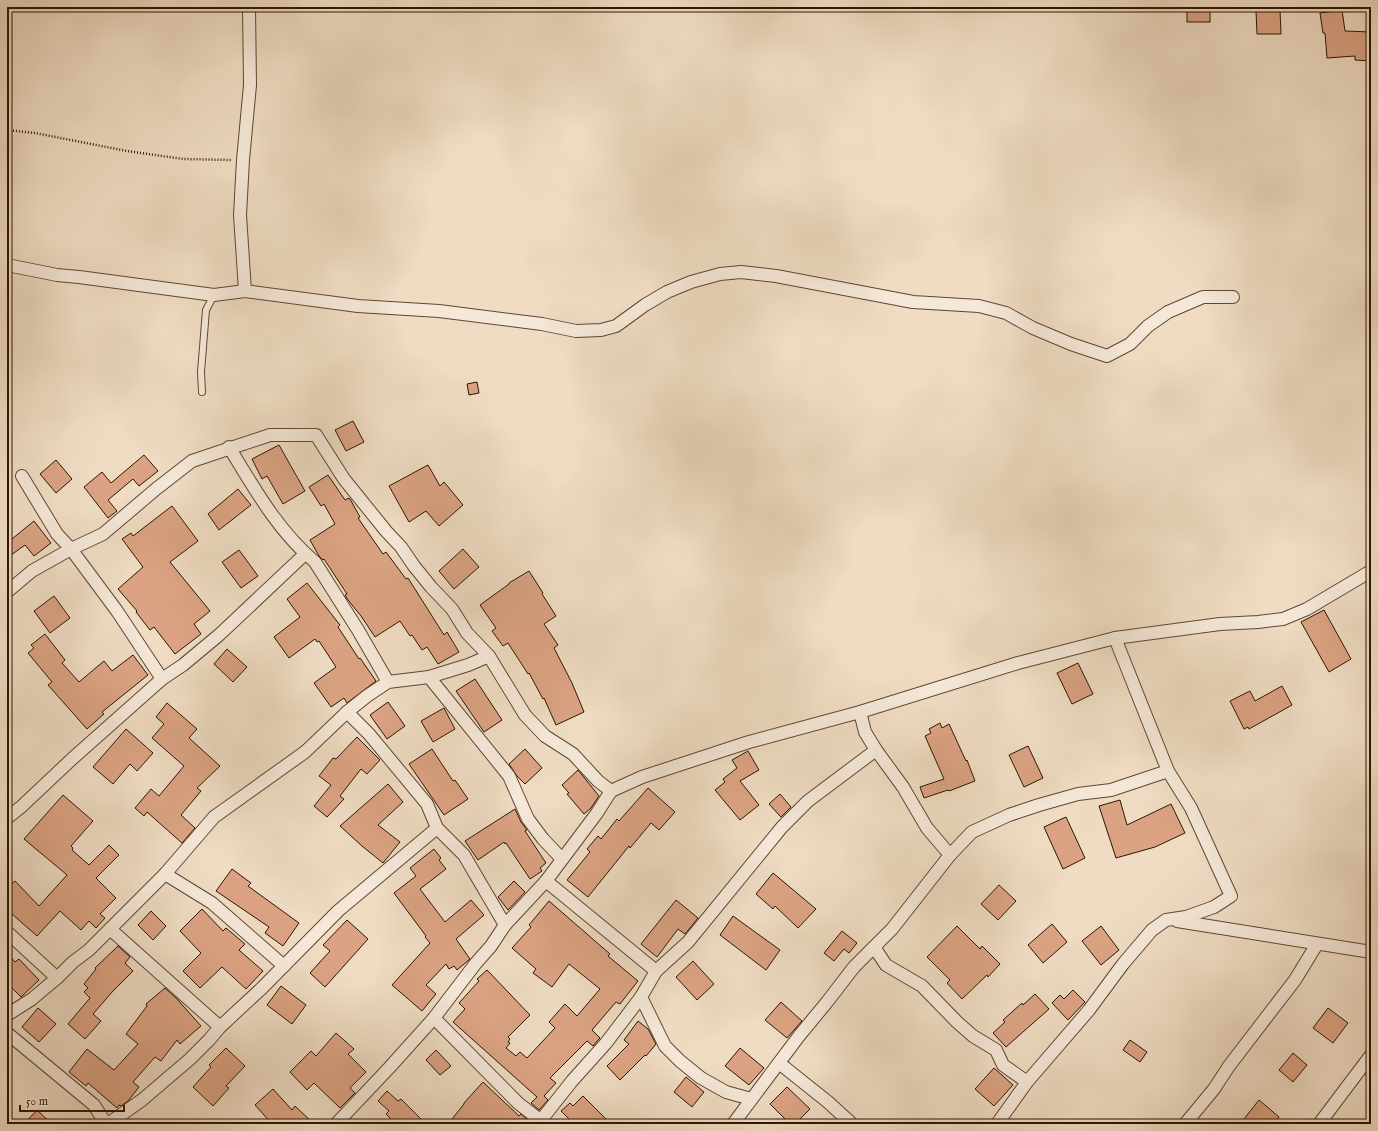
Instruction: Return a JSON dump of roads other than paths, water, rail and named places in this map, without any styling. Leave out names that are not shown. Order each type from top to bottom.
[{"type":"street","points":[[245,291],[240,215],[243,160],[250,85],[249,7]]},
{"type":"street","points":[[7,265],[57,275],[214,295],[245,291],[358,306],[439,311],[542,324],[576,331],[601,330],[616,326],[661,295],[685,285],[720,274],[741,272],[776,276],[913,302],[979,306],[1006,313],[1033,328],[1071,344],[1108,356],[1130,344],[1148,326],[1168,312],[1203,297],[1233,297]]},
{"type":"street","points":[[7,592],[32,571],[71,549],[103,534],[156,488],[192,461],[229,447],[270,435],[316,435],[344,479],[386,531],[402,547],[414,566],[452,609],[468,633],[489,656],[525,715],[545,736],[574,754],[598,781],[612,791]]},
{"type":"street","points":[[229,447],[264,505],[305,554],[315,562],[358,630],[388,682]]},
{"type":"street","points":[[22,476],[57,534],[71,549],[117,610],[162,679]]},
{"type":"street","points":[[7,818],[21,807],[72,758],[162,679],[183,665],[219,635],[305,554]]},
{"type":"street","points":[[336,1124],[434,1018],[476,963],[491,946],[505,925],[546,881],[598,813],[612,791],[642,777],[749,742],[860,712],[1018,663],[1115,638],[1220,624],[1283,619],[1307,609],[1371,571]]},
{"type":"street","points":[[997,1124],[1027,1082],[1089,1010],[1123,964],[1152,930],[1166,920],[1186,917],[1214,908],[1231,896],[1191,808],[1168,771],[1115,638]]},
{"type":"street","points":[[7,1015],[32,999],[57,978],[110,928],[166,874],[214,818],[306,752],[347,712],[388,682],[429,677],[468,665],[489,656]]},
{"type":"street","points":[[429,677],[509,776],[528,818],[543,839],[562,859]]},
{"type":"street","points":[[347,712],[369,734],[427,804],[437,828],[464,855],[505,925]]},
{"type":"street","points":[[860,712],[866,732],[876,750],[903,787],[927,828],[950,855]]},
{"type":"street","points":[[434,1018],[518,1103],[541,1123],[572,1081],[606,1043],[641,997],[656,971],[688,942],[782,827],[808,801],[876,750]]},
{"type":"street","points":[[733,1124],[854,967],[892,929],[950,855],[972,832],[1010,815],[1078,794],[1111,790],[1168,771]]},
{"type":"street","points":[[7,1034],[94,1105],[107,1124],[142,1100],[209,1040],[220,1027],[262,988],[338,911],[437,828]]},
{"type":"street","points":[[166,874],[212,903],[236,926],[284,966]]},
{"type":"street","points":[[546,881],[656,971]]},
{"type":"street","points":[[1166,920],[1371,952]]},
{"type":"street","points":[[110,928],[220,1027]]},
{"type":"street","points":[[7,932],[57,978]]},
{"type":"street","points":[[1185,1124],[1214,1089],[1229,1066],[1295,980],[1317,944]]},
{"type":"street","points":[[874,947],[886,965],[922,986],[957,1022],[973,1036],[996,1050],[1004,1065],[1027,1082]]},
{"type":"street","points":[[641,997],[665,1046],[680,1061],[700,1078],[726,1092],[751,1100]]},
{"type":"street","points":[[1319,1124],[1371,1055]]},
{"type":"street","points":[[779,1063],[828,1102],[852,1124]]},
{"type":"lane","points":[[202,392],[201,372],[206,310],[214,295]]}]
